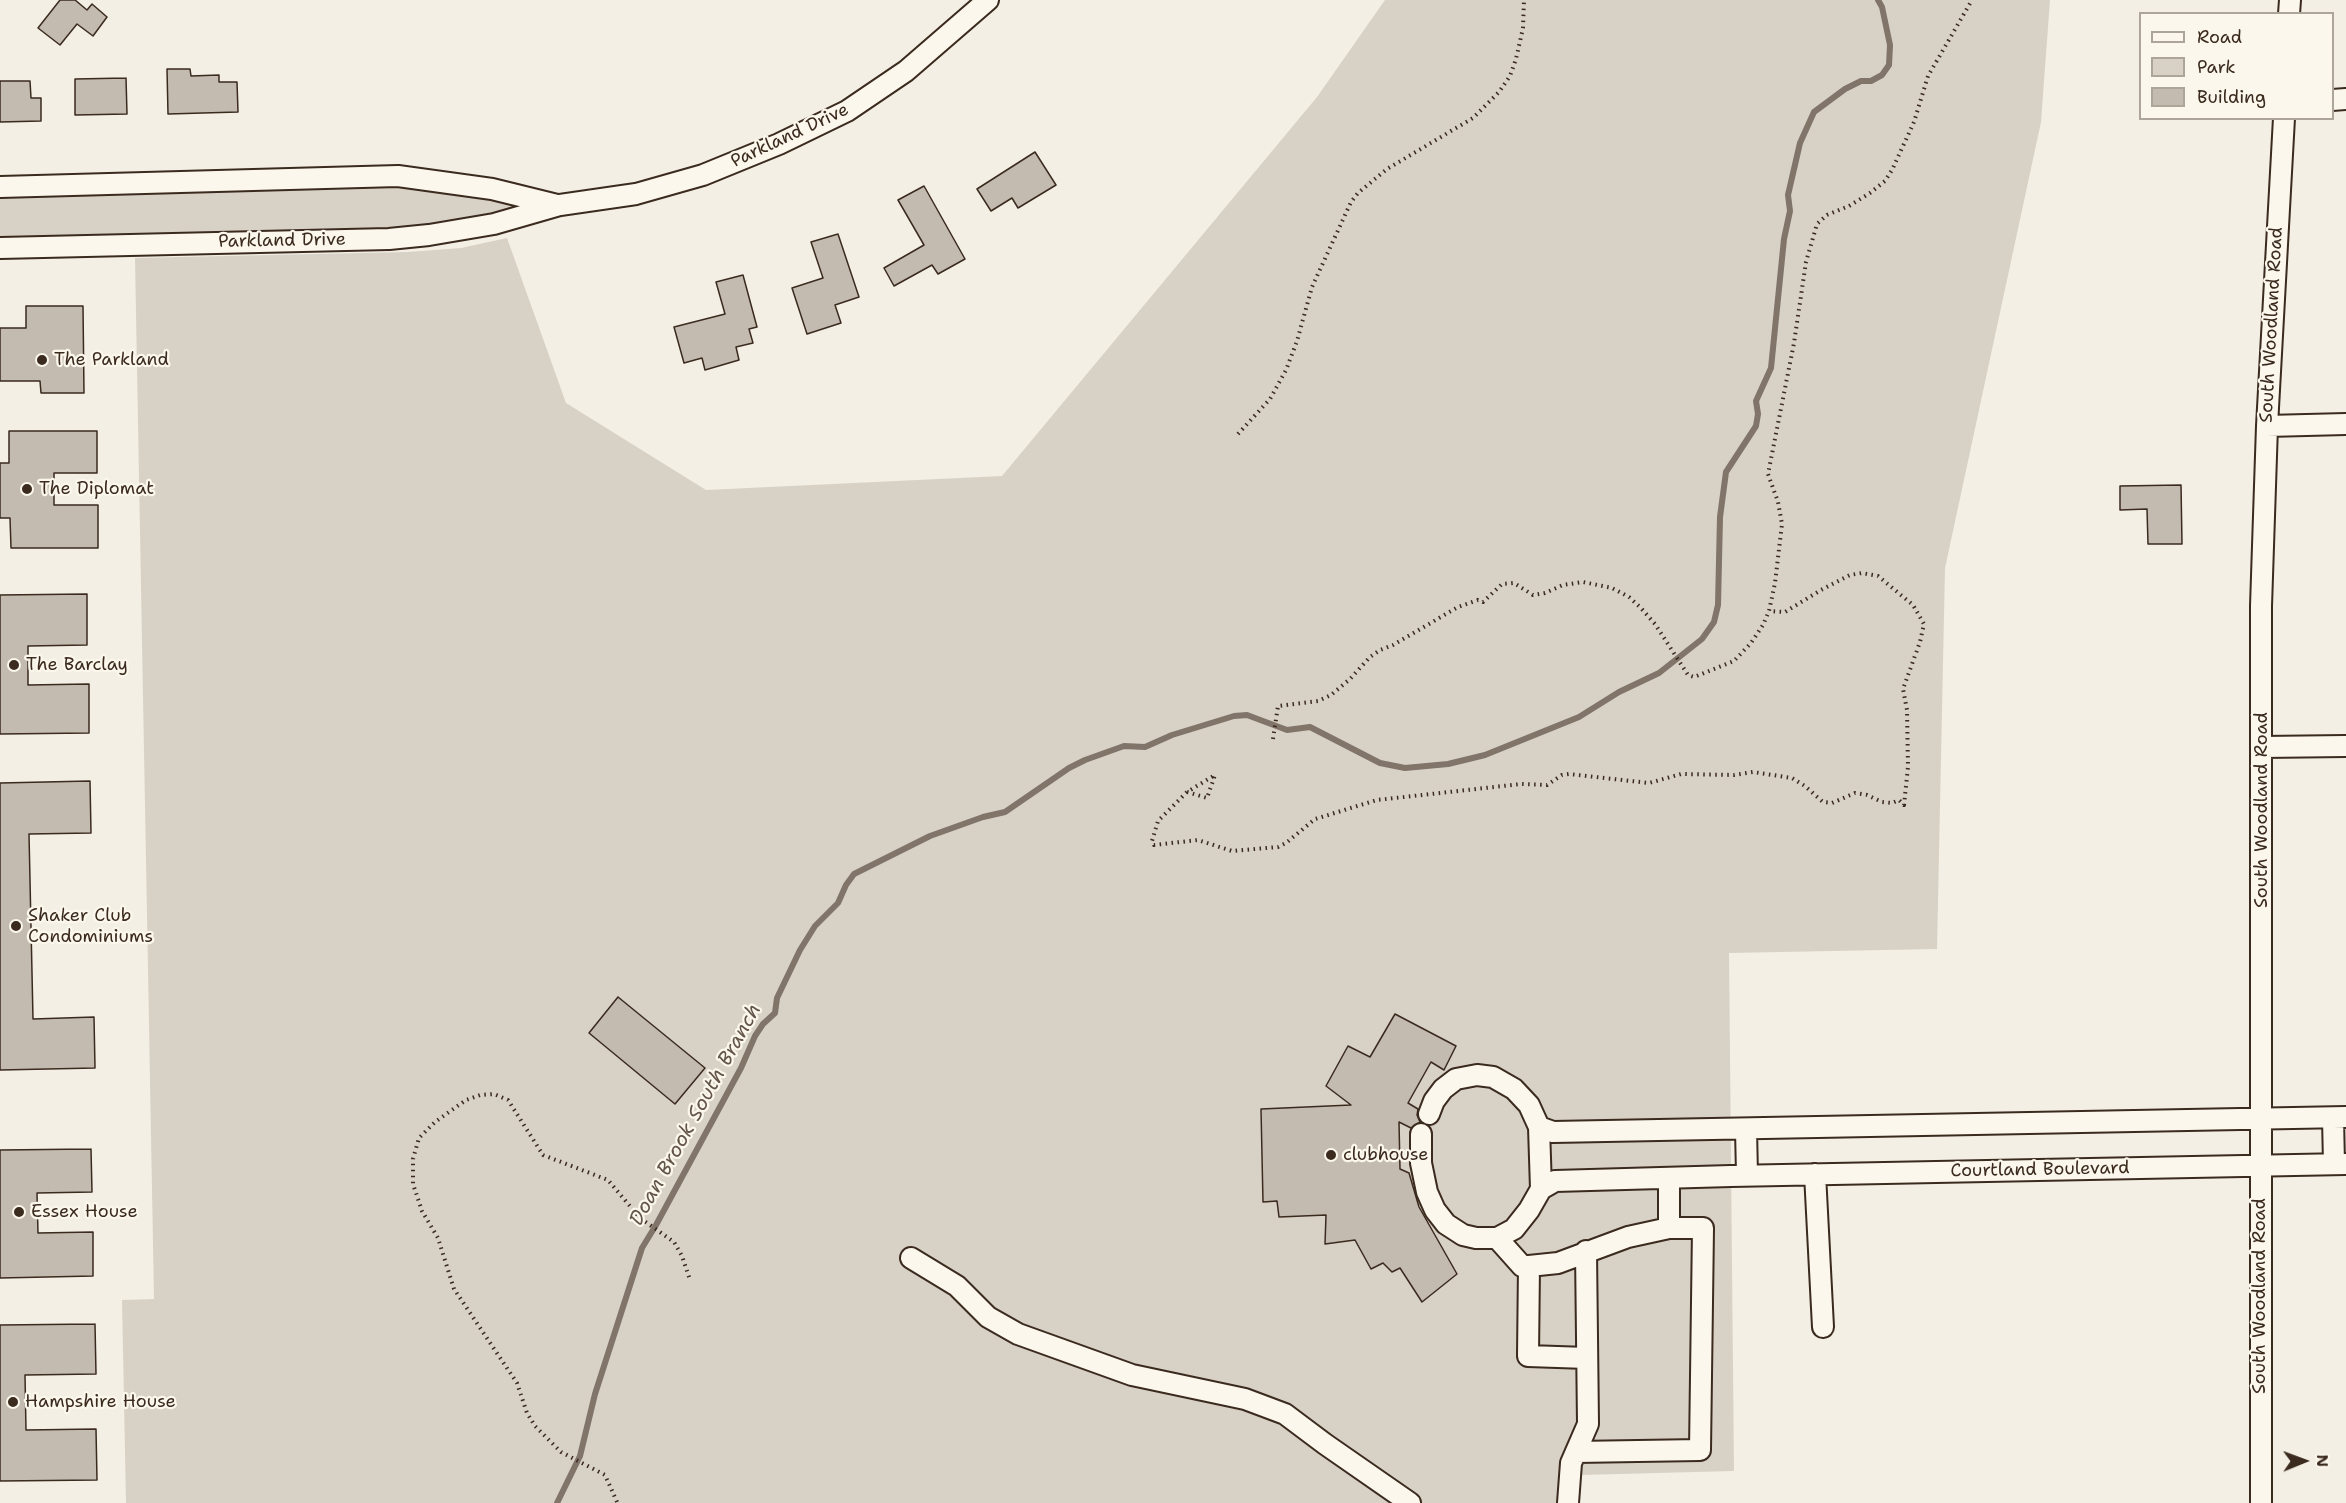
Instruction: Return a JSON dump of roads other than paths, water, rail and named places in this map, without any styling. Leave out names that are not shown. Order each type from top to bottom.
[{"type":"street","name":"Parkland Drive","points":[[0,248],[389,239],[494,224],[560,205],[636,194],[703,175],[779,144],[848,111],[906,71],[988,0]]},
{"type":"street","name":"South Woodland Road","points":[[2261,1503],[2261,606],[2267,426],[2284,120]]},
{"type":"street","name":"Parkland Drive","points":[[0,187],[398,176],[492,189],[560,205]]},
{"type":"street","points":[[2267,426],[2346,424]]},
{"type":"street","points":[[2262,747],[2346,746]]},
{"type":"street","points":[[1421,1134],[1421,1163],[1427,1192],[1435,1210],[1446,1224],[1463,1235],[1497,1238],[1514,1229],[1529,1210],[1541,1189],[1539,1127],[1528,1105],[1514,1089],[1493,1077],[1477,1075],[1456,1079],[1443,1089],[1434,1101],[1429,1114]]},
{"type":"street","name":"Courtland Boulevard","points":[[1539,1127],[1552,1132],[2339,1118],[2340,1164],[1747,1175],[1555,1181],[1541,1189]]},
{"type":"street","points":[[1746,1129],[1747,1175]]},
{"type":"street","points":[[1815,1174],[1823,1327]]},
{"type":"street","points":[[1669,1178],[1669,1228]]},
{"type":"street","points":[[1497,1238],[1522,1266],[1529,1266],[1558,1263],[1628,1237],[1669,1228],[1703,1228],[1700,1450],[1576,1452]]},
{"type":"street","points":[[1568,1503],[1571,1463],[1588,1424],[1586,1251]]},
{"type":"street","points":[[911,1258],[957,1286],[988,1317],[1018,1334],[1132,1375],[1245,1399],[1285,1413],[1410,1503]]},
{"type":"street","points":[[1529,1266],[1528,1356],[1587,1358]]},
{"type":"waterway","name":"Doan Brook South Branch","points":[[557,1503],[580,1456],[595,1394],[642,1248],[741,1068],[755,1036],[763,1024],[775,1013],[777,998],[800,950],[815,926],[838,903],[854,874],[930,836],[983,817],[1005,812],[1069,768],[1085,760],[1124,746],[1145,747],[1172,735],[1234,716],[1247,715],[1287,730],[1310,727],[1380,763],[1405,768],[1448,764],[1485,755],[1579,717],[1619,692],[1659,673],[1702,639],[1714,622],[1718,605],[1720,517],[1726,472],[1756,426],[1758,414],[1756,401],[1771,368],[1784,239],[1790,211],[1788,195],[1800,143],[1814,112],[1845,89],[1861,81],[1871,81],[1882,75],[1889,65],[1890,45],[1882,7],[1878,0]]},
{"type":"place","name":"The Parkland","points":[[42,360]]},
{"type":"place","name":"The Diplomat","points":[[27,489]]},
{"type":"place","name":"The Barclay","points":[[14,665]]},
{"type":"place","name":"Shaker Club Condominiums","points":[[16,926]]},
{"type":"place","name":"clubhouse","points":[[1331,1155]]},
{"type":"place","name":"Essex House","points":[[19,1212]]},
{"type":"place","name":"Hampshire House","points":[[13,1402]]}]
